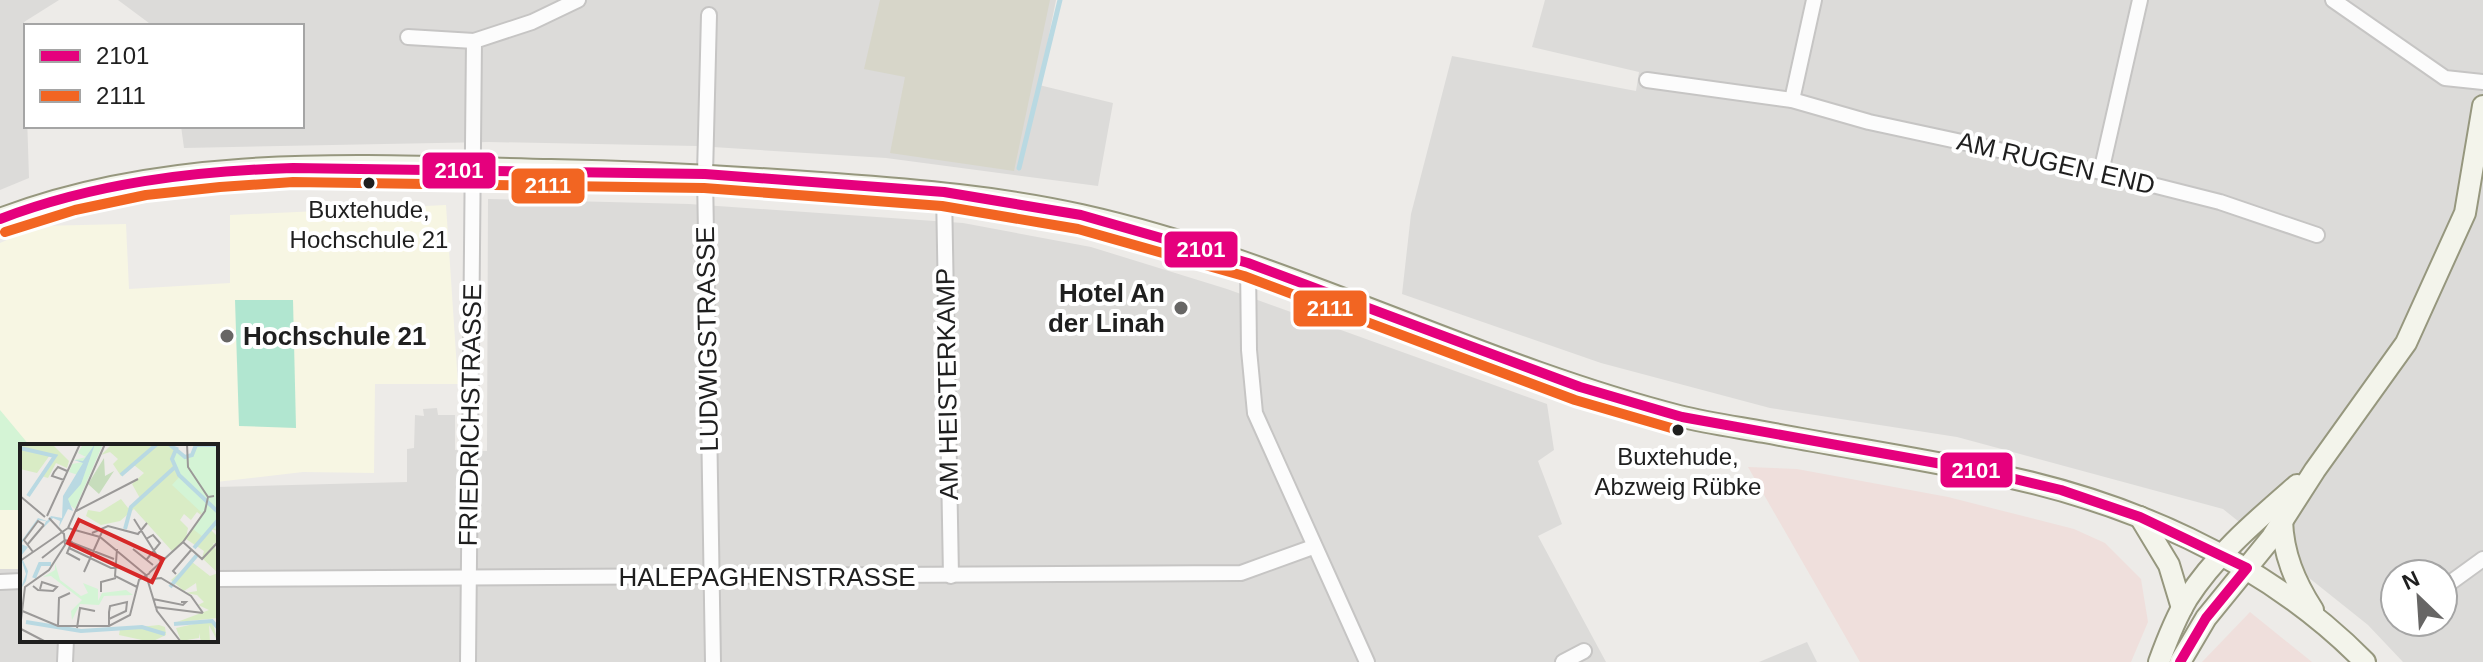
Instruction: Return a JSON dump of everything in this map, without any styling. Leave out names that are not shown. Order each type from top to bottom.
[{"type":"street","points":[[408,37],[474,41],[532,22],[578,0]]},
{"type":"street","points":[[1792,100],[1814,0]]},
{"type":"street","points":[[2101,172],[2140,0]]},
{"type":"street","points":[[2333,0],[2445,78],[2483,82]]},
{"type":"street","name":"LUDWIGSTRASSE","points":[[709,15],[705,174],[713,662]]},
{"type":"street","name":"FRIEDRICHSTRASSE","points":[[468,662],[474,41]]},
{"type":"street","name":"AM RUGEN END","points":[[1647,80],[1792,100],[1869,122],[2101,172],[2220,202],[2317,235]]},
{"type":"street","points":[[2180,662],[2206,618],[2282,520],[2406,343],[2465,213],[2483,106]]},
{"type":"street","points":[[0,219],[50,200],[163,178],[293,168],[705,174],[944,192],[1081,215],[1248,263],[1580,387],[1682,417],[1986,472],[2061,490],[2140,517],[2247,568],[2319,620],[2365,662]]},
{"type":"street","name":"AM HEISTERKAMP","points":[[944,192],[951,576]]},
{"type":"street","points":[[1248,263],[1249,350],[1255,413],[1367,662]]},
{"type":"street","points":[[2159,662],[2182,608],[2202,579],[2251,524],[2315,470]]},
{"type":"street","points":[[2140,517],[2169,565],[2182,608]]},
{"type":"street","points":[[2282,520],[2291,571],[2319,620]]},
{"type":"street","name":"HALEPAGHENSTRASSE","points":[[218,579],[1241,573],[1313,547]]},
{"type":"street","points":[[2459,576],[2483,559]]},
{"type":"street","points":[[0,582],[20,581]]},
{"type":"street","points":[[65,662],[66,642]]},
{"type":"street","points":[[1563,662],[1584,651]]},
{"type":"shaded area","points":[[0,0],[59,0],[24,22],[24,128],[27,128],[29,178],[0,190]]},
{"type":"shaded area","points":[[118,0],[1056,0],[1039,85],[1113,103],[1098,186],[886,158],[697,146],[489,142],[184,148],[181,128],[304,128],[304,24],[150,24]]},
{"type":"shaded area","points":[[880,0],[1050,0],[1014,171],[890,153],[905,77],[864,69]]},
{"type":"shaded area","points":[[1545,0],[2483,0],[2483,662],[2403,662],[2380,638],[2459,638],[2459,558],[2379,558],[2379,637],[2223,509],[1957,437],[1770,408],[1601,363],[1402,294],[1411,214],[1452,56],[1636,91],[1639,72],[1532,47]]},
{"type":"shaded area","points":[[488,199],[689,204],[963,223],[1091,247],[1227,289],[1547,404],[1554,450],[1538,461],[1562,524],[1538,536],[1606,662],[0,662],[0,569],[20,569],[20,642],[218,642],[218,487],[407,482],[407,449],[414,448],[415,415],[424,416],[423,409],[437,408],[438,415],[455,415],[455,450],[487,451]]},
{"type":"shaded area","name":"Hochschule 21","points":[[446,205],[458,384],[375,384],[374,473],[303,472],[218,482],[218,444],[20,444],[20,569],[0,569],[0,243],[38,226],[126,224],[129,289],[230,283],[230,215]]},
{"type":"shaded area","points":[[1748,467],[1797,469],[1948,497],[2074,529],[2105,543],[2141,579],[2148,622],[2131,662],[1860,662]]},
{"type":"shaded area","points":[[2250,612],[2312,662],[2202,662]]},
{"type":"shaded area","points":[[1807,642],[1817,662],[1759,662]]},
{"type":"green space","points":[[235,300],[293,300],[296,428],[239,426]]},
{"type":"green space","points":[[0,410],[28,444],[20,444],[20,510],[0,510]]},
{"type":"waterway","points":[[1019,168],[1060,0]]},
{"type":"transit line","name":"2101","points":[[0,219],[71,196],[144,181],[218,172],[293,168],[705,174],[944,192],[1081,215],[1248,263],[1580,387],[1682,417],[1986,472],[2061,490],[2140,517],[2247,568],[2206,618],[2180,662]]},
{"type":"transit line","name":"2111","points":[[5,232],[75,210],[146,195],[293,182],[704,188],[942,206],[1078,229],[1244,276],[1575,400],[1678,430]]},
{"type":"place","name":"Buxtehude, Hochschule 21","points":[[369,183]]},
{"type":"place","name":"Hotel An der Linah","points":[[1181,308]]},
{"type":"place","name":"Hochschule 21","points":[[227,336]]},
{"type":"place","name":"Buxtehude, Abzweig Rübke","points":[[1678,430]]}]
